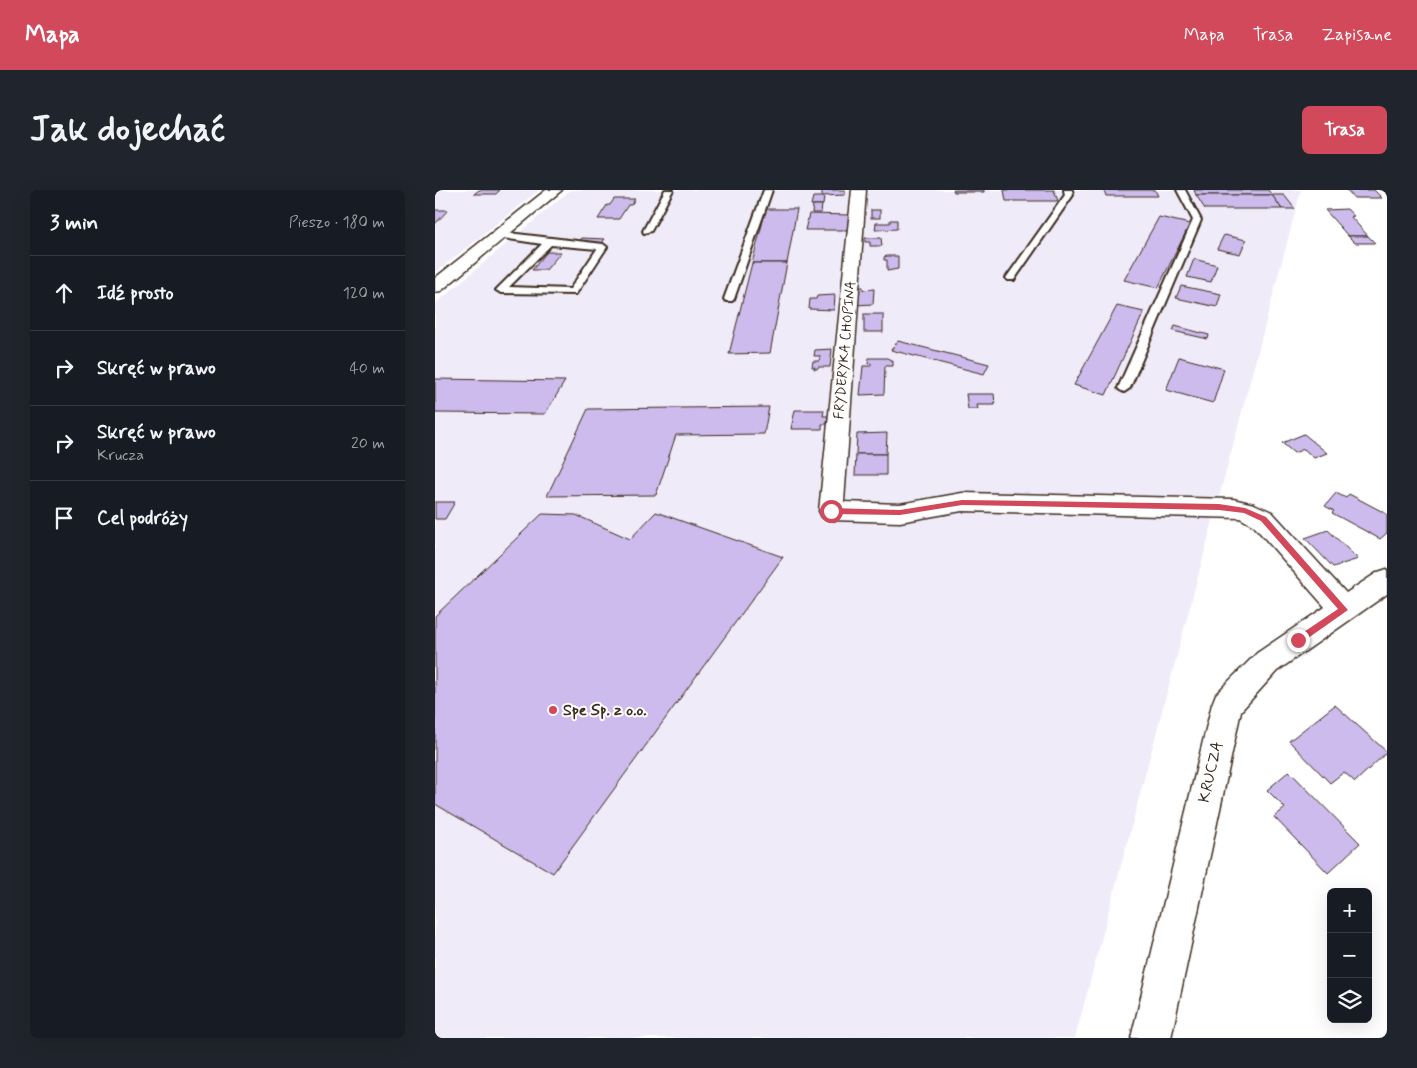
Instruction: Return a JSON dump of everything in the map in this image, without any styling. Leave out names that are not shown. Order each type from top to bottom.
[{"type":"street","points":[[435,287],[555,190]]},
{"type":"street","name":"FRYDERYKA CHOPINA","points":[[859,190],[831,511],[900,512],[962,502],[1233,508],[1245,510],[1263,519],[1344,610]]},
{"type":"street","name":"KRUCZA","points":[[1151,1038],[1227,704],[1267,662],[1387,580]]},
{"type":"lane","points":[[647,231],[669,190]]},
{"type":"lane","points":[[729,299],[768,190]]},
{"type":"lane","points":[[1011,278],[1069,194],[1068,190]]},
{"type":"lane","points":[[1124,388],[1197,220],[1181,190]]},
{"type":"lane","points":[[499,235],[603,248],[573,292],[501,290],[549,242]]},
{"type":"shaded area","points":[[435,190],[539,190],[435,273]]},
{"type":"shaded area","points":[[570,190],[1301,190],[1075,1038],[435,1038],[435,304]]},
{"type":"building","points":[[479,190],[500,190],[496,194],[474,194]]},
{"type":"building","points":[[822,190],[845,190],[845,195],[822,196]]},
{"type":"building","points":[[953,190],[984,190],[984,192],[954,192]]},
{"type":"building","points":[[1004,190],[1054,190],[1058,201],[1006,201]]},
{"type":"building","points":[[1104,190],[1155,190],[1158,196],[1106,196]]},
{"type":"building","points":[[1194,190],[1268,190],[1272,195],[1196,195]]},
{"type":"building","points":[[1347,190],[1374,190],[1382,198],[1354,198]]},
{"type":"building","points":[[1196,195],[1272,195],[1282,209],[1205,209]]},
{"type":"building","points":[[1272,195],[1284,195],[1295,209],[1282,209]]},
{"type":"building","points":[[813,197],[824,197],[823,205],[811,205]]},
{"type":"building","points":[[614,199],[635,199],[631,205],[628,205],[619,219],[598,219],[607,205],[610,205]]},
{"type":"building","points":[[813,205],[822,205],[821,213],[812,213]]},
{"type":"building","points":[[766,209],[797,209],[787,263],[752,263]]},
{"type":"building","points":[[1347,209],[1354,216],[1351,217],[1368,236],[1348,236],[1325,210]]},
{"type":"building","points":[[435,210],[448,210],[435,224]]},
{"type":"building","points":[[871,210],[880,210],[880,218],[871,218]]},
{"type":"building","points":[[809,214],[850,215],[847,230],[805,230]]},
{"type":"building","points":[[1159,217],[1190,224],[1158,288],[1124,280]]},
{"type":"building","points":[[890,220],[897,220],[897,229],[875,230],[876,223],[890,223]]},
{"type":"building","points":[[1224,235],[1246,240],[1240,254],[1217,249]]},
{"type":"building","points":[[1348,236],[1368,236],[1375,243],[1355,243]]},
{"type":"building","points":[[582,238],[605,239],[600,245],[577,243]]},
{"type":"building","points":[[865,238],[881,238],[882,246],[870,246],[870,242],[865,242]]},
{"type":"building","points":[[547,252],[561,252],[546,270],[532,270]]},
{"type":"building","points":[[898,256],[898,269],[887,271],[887,260],[884,260],[884,257]]},
{"type":"building","points":[[1194,259],[1217,265],[1211,282],[1187,277]]},
{"type":"building","points":[[752,263],[787,263],[770,353],[729,354]]},
{"type":"building","points":[[1181,286],[1221,294],[1217,307],[1176,298]]},
{"type":"building","points":[[855,287],[863,287],[863,290],[874,289],[873,304],[855,305]]},
{"type":"building","points":[[835,295],[834,310],[809,309],[810,299],[816,299],[817,296]]},
{"type":"building","points":[[1117,306],[1144,312],[1106,395],[1074,385]]},
{"type":"building","points":[[864,314],[883,314],[883,332],[864,332]]},
{"type":"building","points":[[1175,326],[1209,335],[1208,339],[1173,331]]},
{"type":"building","points":[[898,341],[989,364],[984,374],[891,350]]},
{"type":"building","points":[[832,349],[830,367],[814,369],[815,367],[812,367],[813,361],[819,361],[820,356],[814,356],[815,350]]},
{"type":"building","points":[[1179,357],[1224,369],[1213,403],[1166,390]]},
{"type":"building","points":[[869,358],[887,358],[893,361],[893,366],[885,366],[884,394],[860,395],[863,366],[871,366],[871,363],[868,364]]},
{"type":"building","points":[[435,379],[565,381],[545,414],[435,413]]},
{"type":"building","points":[[966,394],[994,394],[995,405],[977,405],[978,409],[968,409]]},
{"type":"building","points":[[769,407],[764,434],[676,435],[656,495],[547,496],[588,409]]},
{"type":"building","points":[[795,410],[824,410],[823,416],[828,416],[827,424],[822,424],[822,429],[791,429]]},
{"type":"building","points":[[887,433],[886,454],[856,454],[857,434]]},
{"type":"building","points":[[1304,434],[1327,453],[1314,458],[1304,449],[1294,453],[1282,443]]},
{"type":"building","points":[[856,454],[886,454],[886,475],[855,475]]},
{"type":"building","points":[[1336,493],[1346,498],[1349,494],[1387,514],[1387,533],[1380,539],[1332,513],[1334,511],[1325,506]]},
{"type":"building","points":[[435,502],[455,502],[445,519],[435,519]]},
{"type":"building","name":"Spe Sp. z o.o.","points":[[656,512],[783,557],[553,873],[435,804],[435,616],[542,514],[576,515],[630,539]]},
{"type":"building","points":[[1328,530],[1358,559],[1333,567],[1305,538]]},
{"type":"building","points":[[1335,705],[1387,752],[1355,782],[1344,772],[1330,783],[1289,741]]},
{"type":"building","points":[[1289,771],[1360,843],[1328,873],[1274,817],[1285,808],[1267,790]]},
{"type":"place","name":"Spe Sp. z o.o.","points":[[553,710]]},
{"type":"route","points":[[831,511],[900,512],[962,502],[1219,507],[1245,510],[1263,519],[1344,610],[1298,640]]}]
